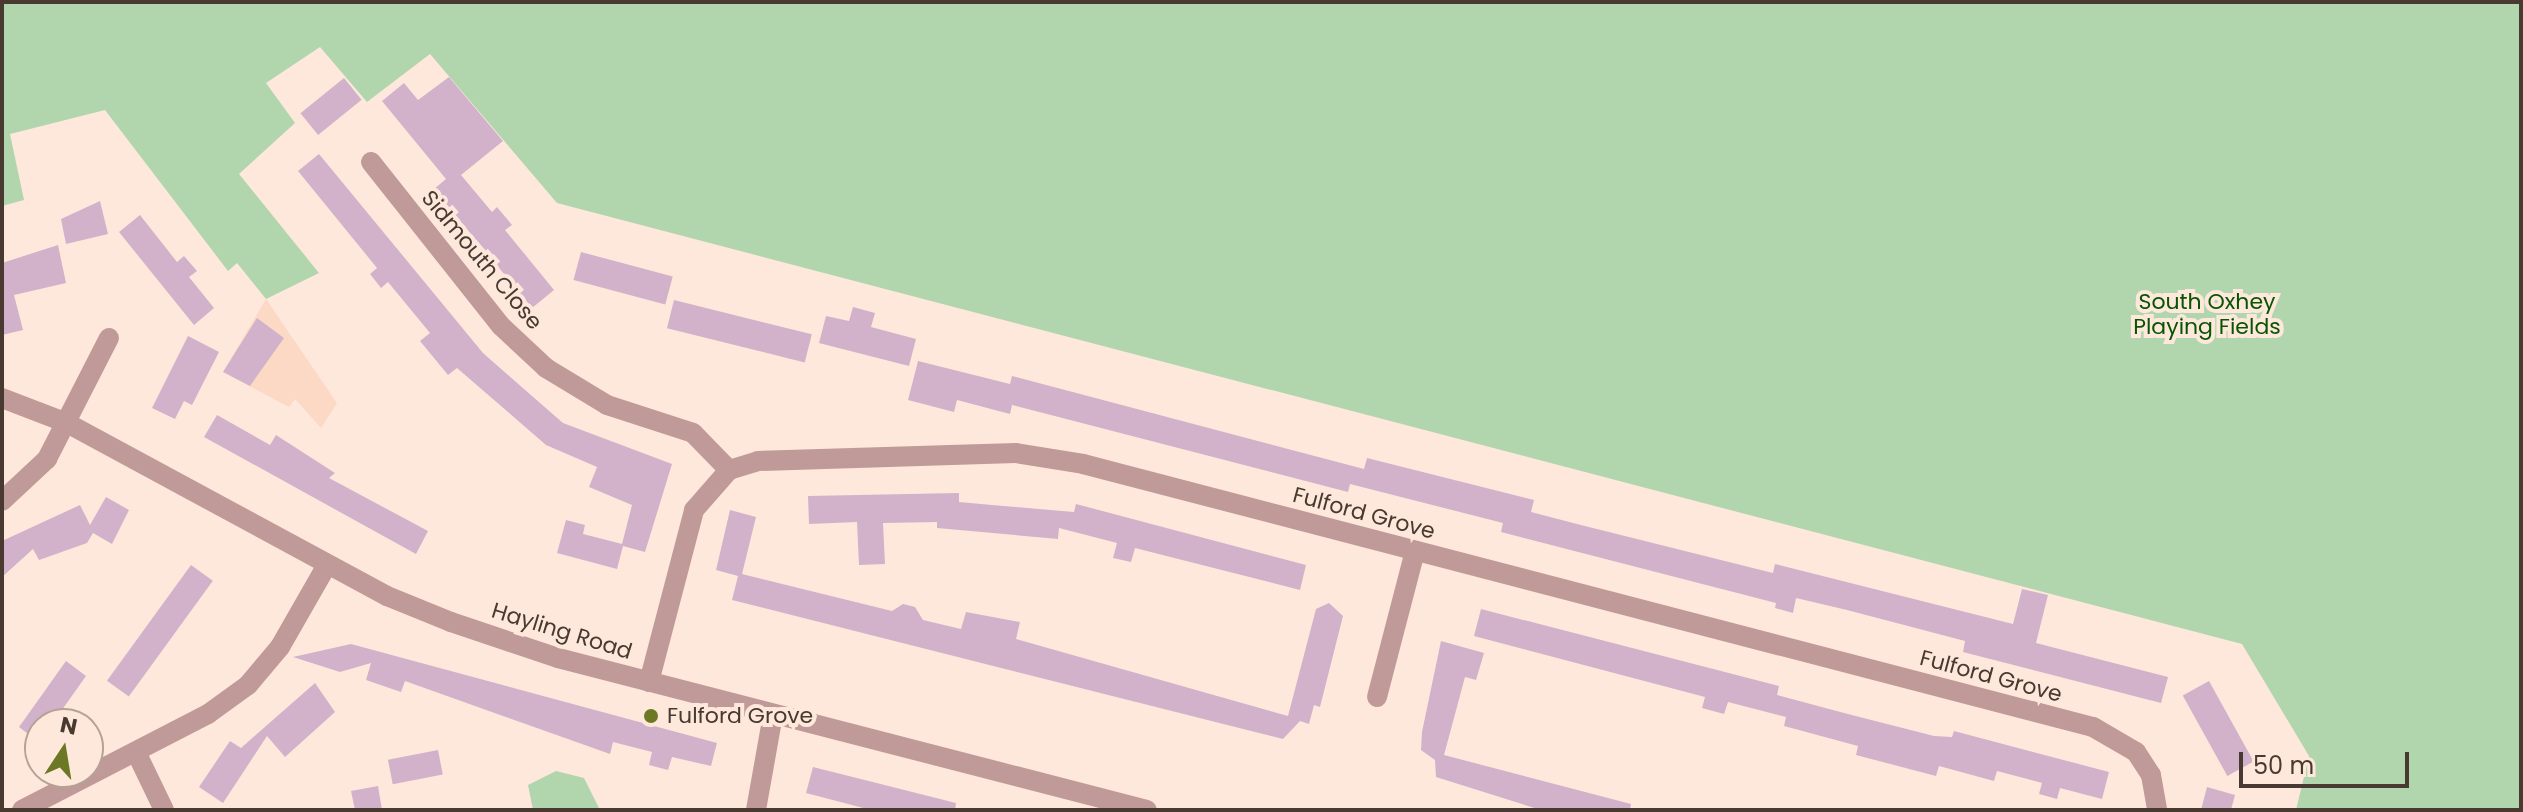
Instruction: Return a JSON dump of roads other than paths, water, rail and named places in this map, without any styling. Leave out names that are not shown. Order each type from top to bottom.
[{"type":"street","name":"Sidmouth Close","points":[[371,162],[501,326],[546,368],[607,405],[693,433],[729,470]]},
{"type":"street","points":[[2,501],[47,459],[109,338]]},
{"type":"street","name":"Hayling Road","points":[[2,398],[67,423],[327,565],[451,622],[649,682],[1102,804],[1147,810]]},
{"type":"street","name":"Fulford Grove","points":[[729,470],[758,461],[1016,453],[1083,464],[2093,727],[2136,752],[2151,775],[2157,810]]},
{"type":"street","points":[[649,682],[694,510],[729,470]]},
{"type":"street","points":[[1377,697],[1415,551]]},
{"type":"street","points":[[22,810],[136,752],[248,685],[280,647],[327,565]]},
{"type":"street","points":[[756,810],[773,715]]},
{"type":"street","points":[[136,752],[164,810]]},
{"type":"place","name":"Fulford Grove","points":[[651,716]]},
{"type":"park label","name":"South Oxhey Playing Fields","points":[[2207,314]]}]
